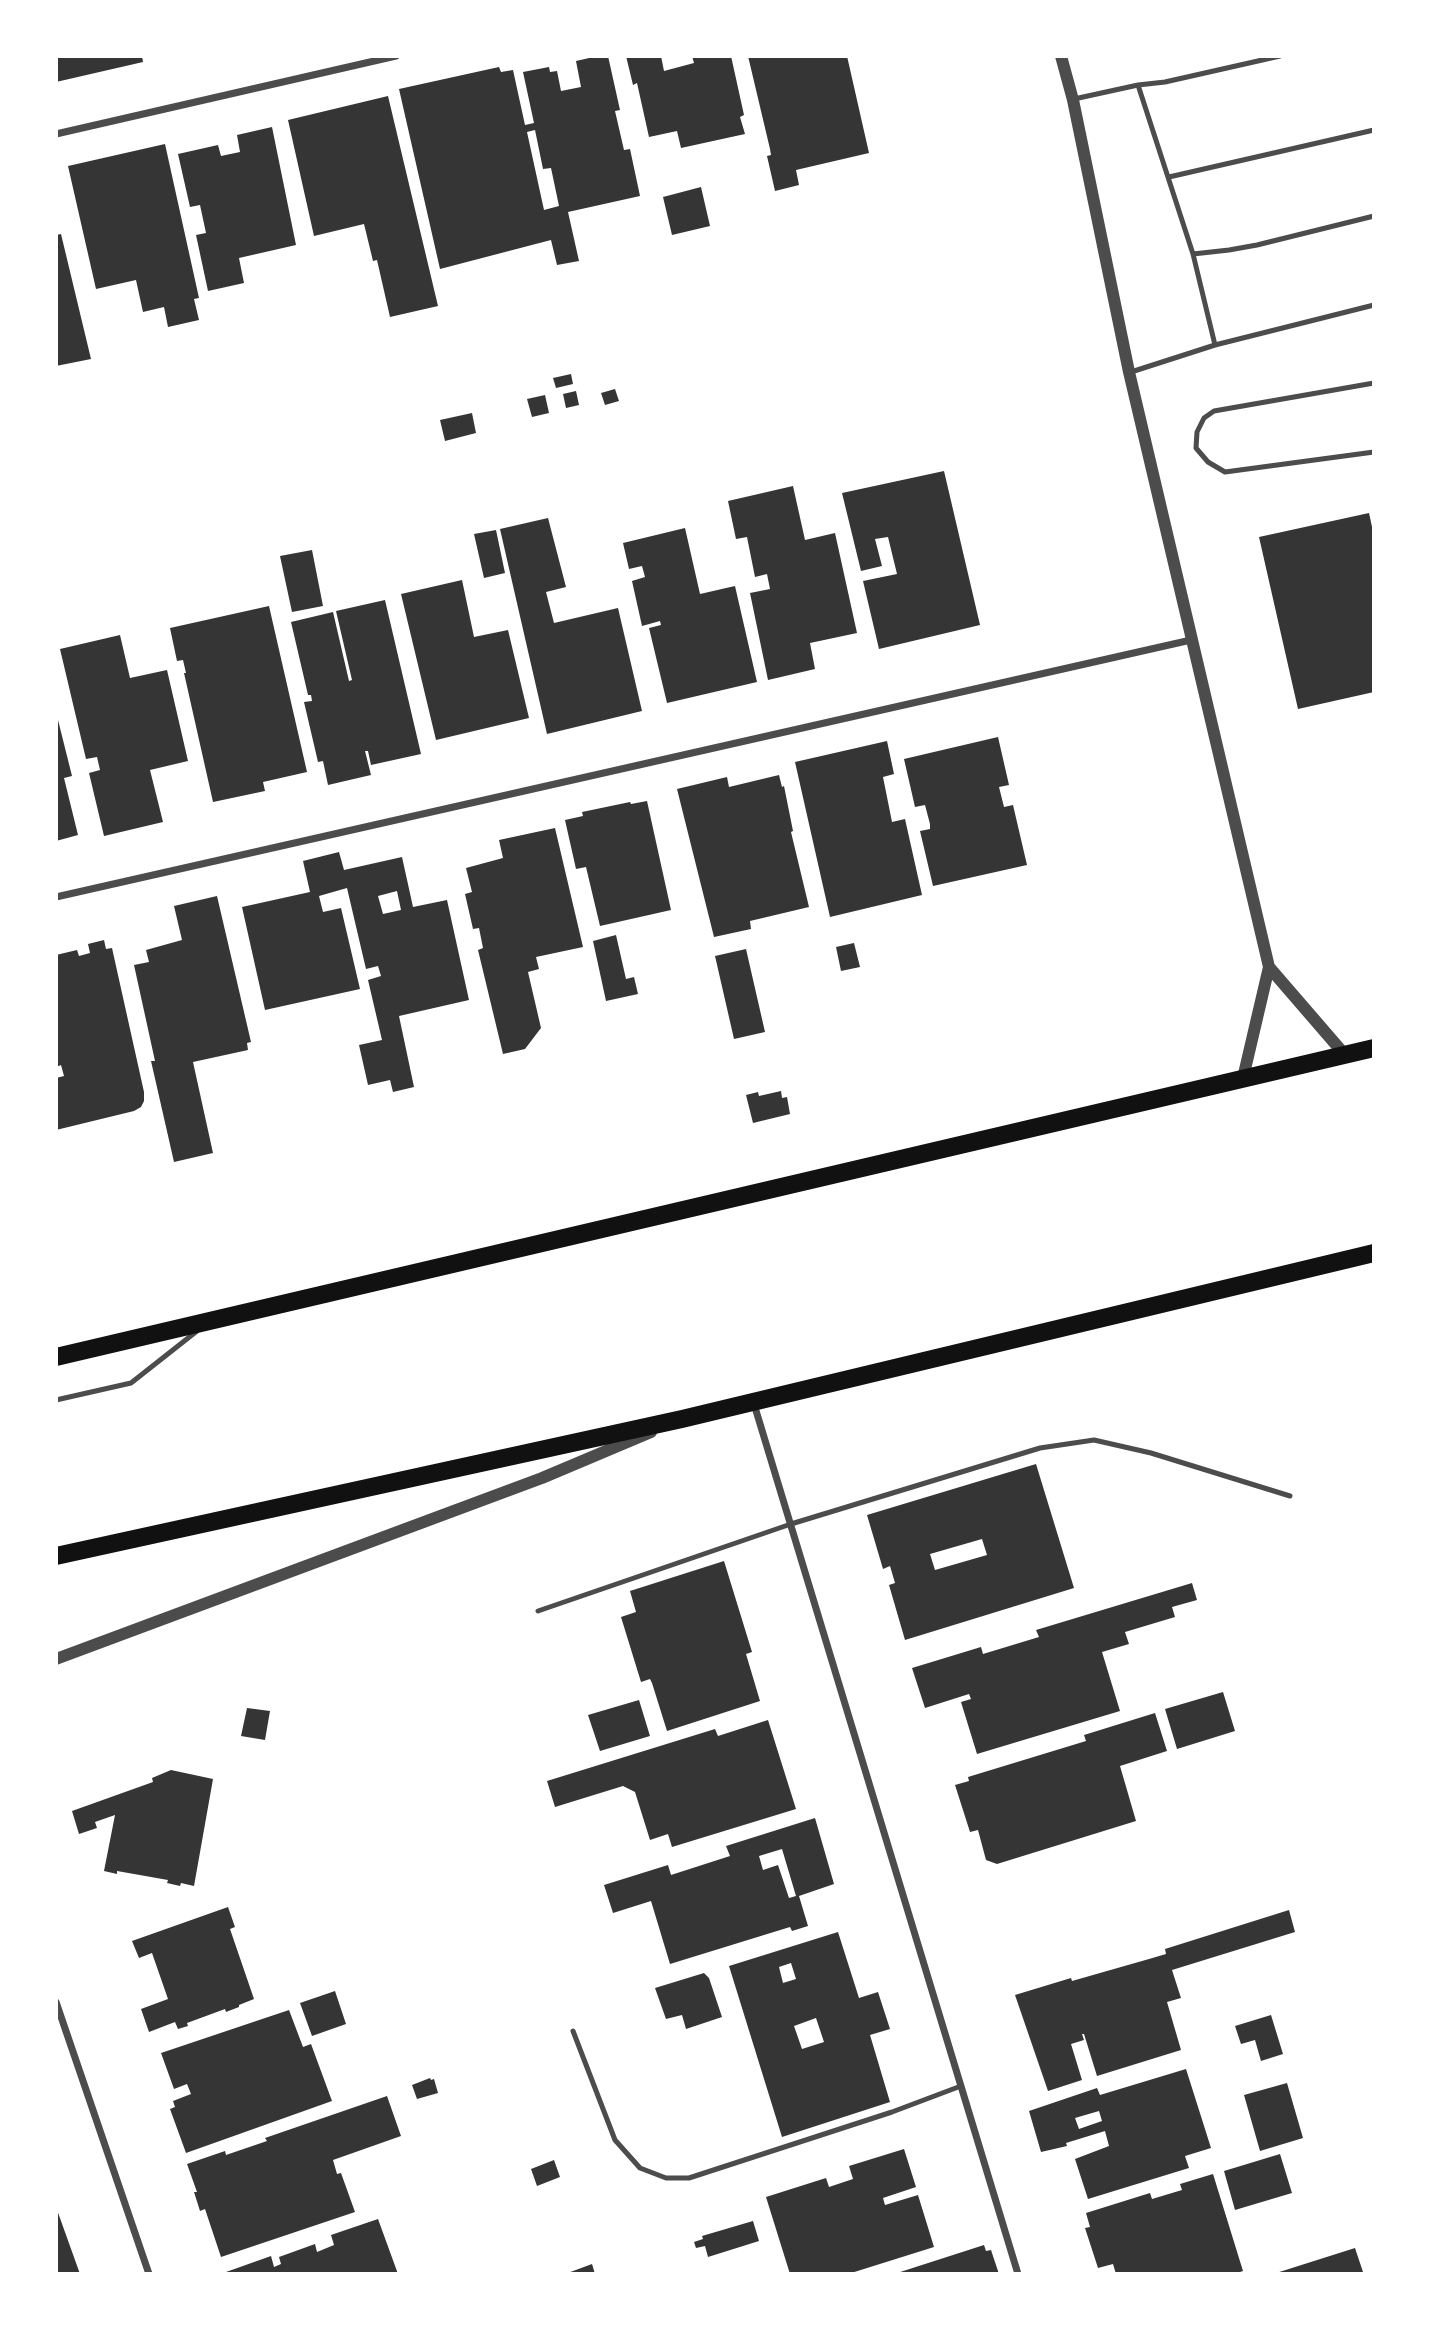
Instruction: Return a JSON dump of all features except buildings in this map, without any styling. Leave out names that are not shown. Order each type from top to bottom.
[{"type":"main road","points":[[56,1357],[1374,1048]]},
{"type":"main road","points":[[56,1556],[682,1419],[1374,1253]]},
{"type":"street","points":[[56,134],[396,56]]},
{"type":"street","points":[[1061,56],[1073,100],[1129,372],[1269,967],[1242,1078]]},
{"type":"street","points":[[56,897],[1191,639]]},
{"type":"street","points":[[1269,967],[1345,1055]]},
{"type":"street","points":[[753,1400],[1018,2274]]},
{"type":"street","points":[[56,1659],[529,1483],[682,1419]]},
{"type":"street","points":[[56,2002],[149,2274]]},
{"type":"lane","points":[[1073,100],[1280,56]]},
{"type":"lane","points":[[1138,85],[1194,254],[1215,345]]},
{"type":"lane","points":[[1169,177],[1374,130]]},
{"type":"lane","points":[[1194,254],[1257,245],[1374,216]]},
{"type":"lane","points":[[1129,372],[1215,345],[1374,305]]},
{"type":"lane","points":[[1374,383],[1214,411],[1204,418],[1197,432],[1196,448],[1208,462],[1225,472],[1374,452]]},
{"type":"lane","points":[[56,1400],[131,1382],[210,1321]]},
{"type":"lane","points":[[538,1611],[791,1524],[1040,1448],[1094,1440],[1151,1453],[1290,1496]]},
{"type":"lane","points":[[573,2031],[614,2140],[640,2168],[666,2178],[690,2178],[892,2112],[961,2086]]}]
